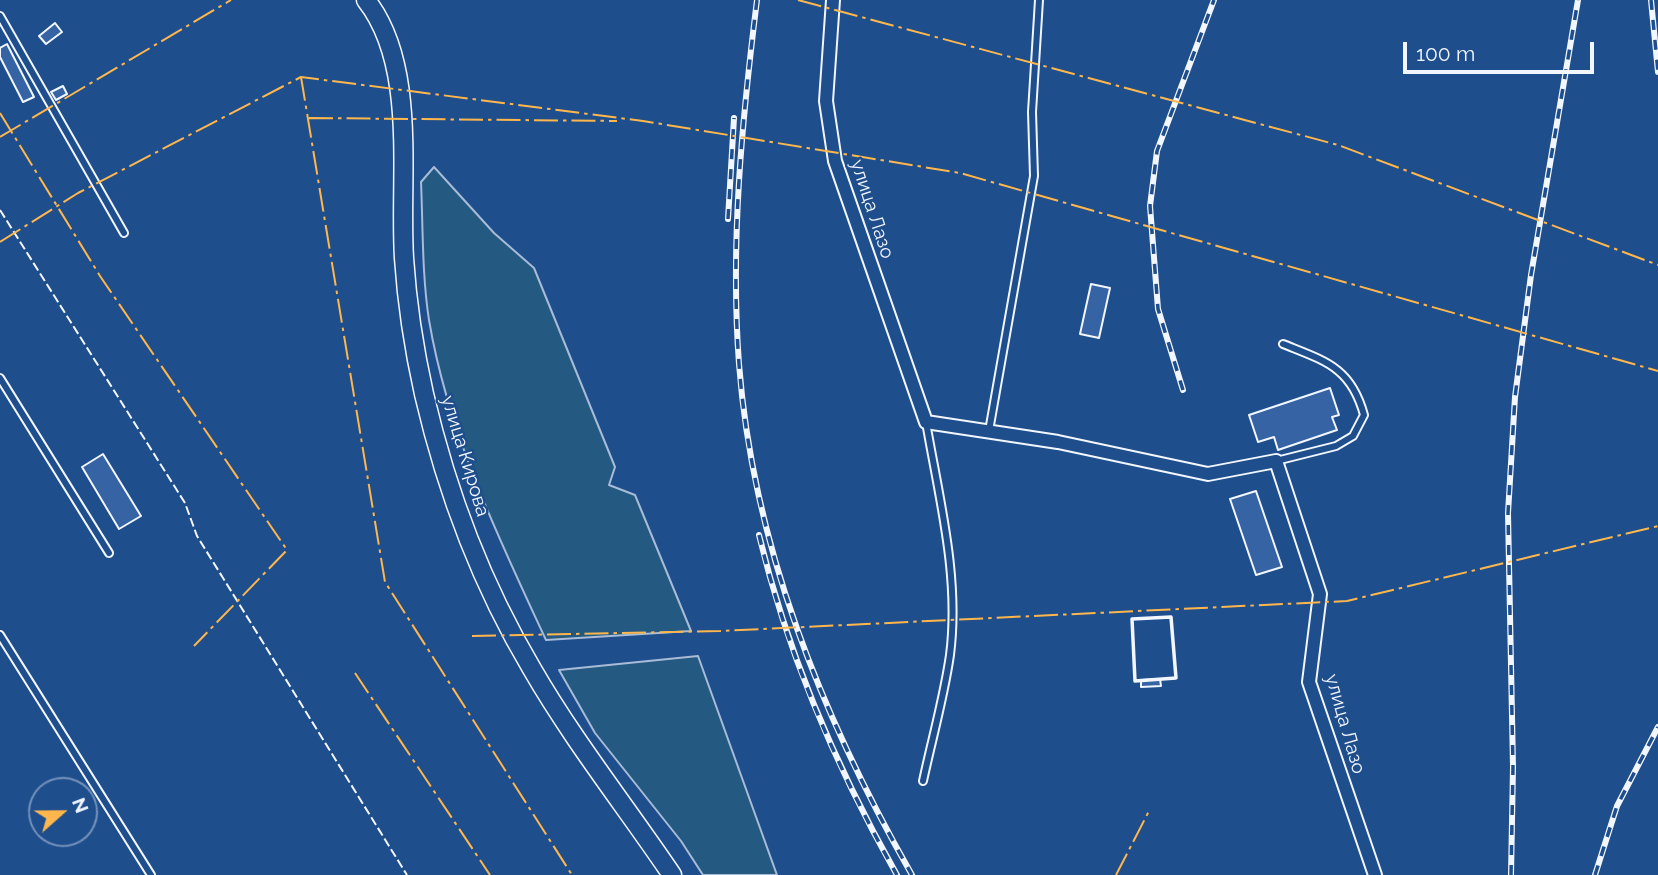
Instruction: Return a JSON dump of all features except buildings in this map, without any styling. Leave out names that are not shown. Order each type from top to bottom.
[{"type":"main road","name":"улица Кирова","points":[[366,0],[375,12],[390,47],[400,88],[404,257],[410,327],[424,396],[474,554],[533,671],[672,875]]},
{"type":"street","name":"улица Лазо","points":[[833,0],[826,101],[835,161],[926,422]]},
{"type":"street","points":[[926,422],[1058,442],[1208,474],[1276,461]]},
{"type":"street","name":"улица Лазо","points":[[1276,461],[1320,594],[1309,682],[1376,875]]},
{"type":"lane","points":[[989,432],[1017,286],[1034,176],[1032,112],[1039,0]]},
{"type":"lane","points":[[0,16],[124,233]]},
{"type":"lane","points":[[1276,461],[1336,446],[1353,436],[1364,415],[1359,395],[1337,366],[1283,344]]},
{"type":"lane","points":[[0,378],[109,553]]},
{"type":"lane","points":[[923,781],[950,655],[952,598],[948,551],[926,422]]},
{"type":"lane","points":[[0,635],[151,875]]},
{"type":"shaded area","points":[[434,167],[494,233],[534,268],[615,467],[609,485],[635,495],[691,631],[546,640],[477,484],[462,444],[438,362],[425,286],[421,182]]},
{"type":"shaded area","points":[[698,656],[777,875],[703,875],[681,841],[595,733],[559,670]]},
{"type":"railway","points":[[757,0],[742,136],[737,227],[739,364],[747,432],[759,498],[776,564],[797,628],[821,692],[849,754],[912,875]]},
{"type":"railway","points":[[1183,390],[1158,309],[1150,206],[1157,151],[1214,0]]},
{"type":"railway","points":[[1511,875],[1513,767],[1508,513],[1515,397],[1531,275],[1578,0]]},
{"type":"railway","points":[[1651,0],[1658,72]]},
{"type":"railway","points":[[728,219],[734,118]]},
{"type":"railway","points":[[759,535],[784,624],[816,710],[854,793],[897,875]]},
{"type":"railway","points":[[1595,875],[1617,806],[1658,727]]},
{"type":"fence","points":[[0,210],[185,503],[197,536],[407,875]]},
{"type":"wall","points":[[1171,617],[1176,678],[1135,681],[1132,619],[1171,617]]},
{"type":"power","points":[[0,137],[231,0]]},
{"type":"power","points":[[798,0],[1338,145],[1658,265]]},
{"type":"power","points":[[301,77],[385,582],[572,875]]},
{"type":"power","points":[[0,242],[78,193],[301,77],[643,121],[960,173],[1658,371]]},
{"type":"power","points":[[0,113],[100,276],[287,550],[194,646]]},
{"type":"power","points":[[309,118],[617,121]]},
{"type":"power","points":[[472,636],[720,631],[1347,601],[1658,526]]},
{"type":"power","points":[[355,673],[490,875]]},
{"type":"power","points":[[1116,875],[1149,811]]}]
